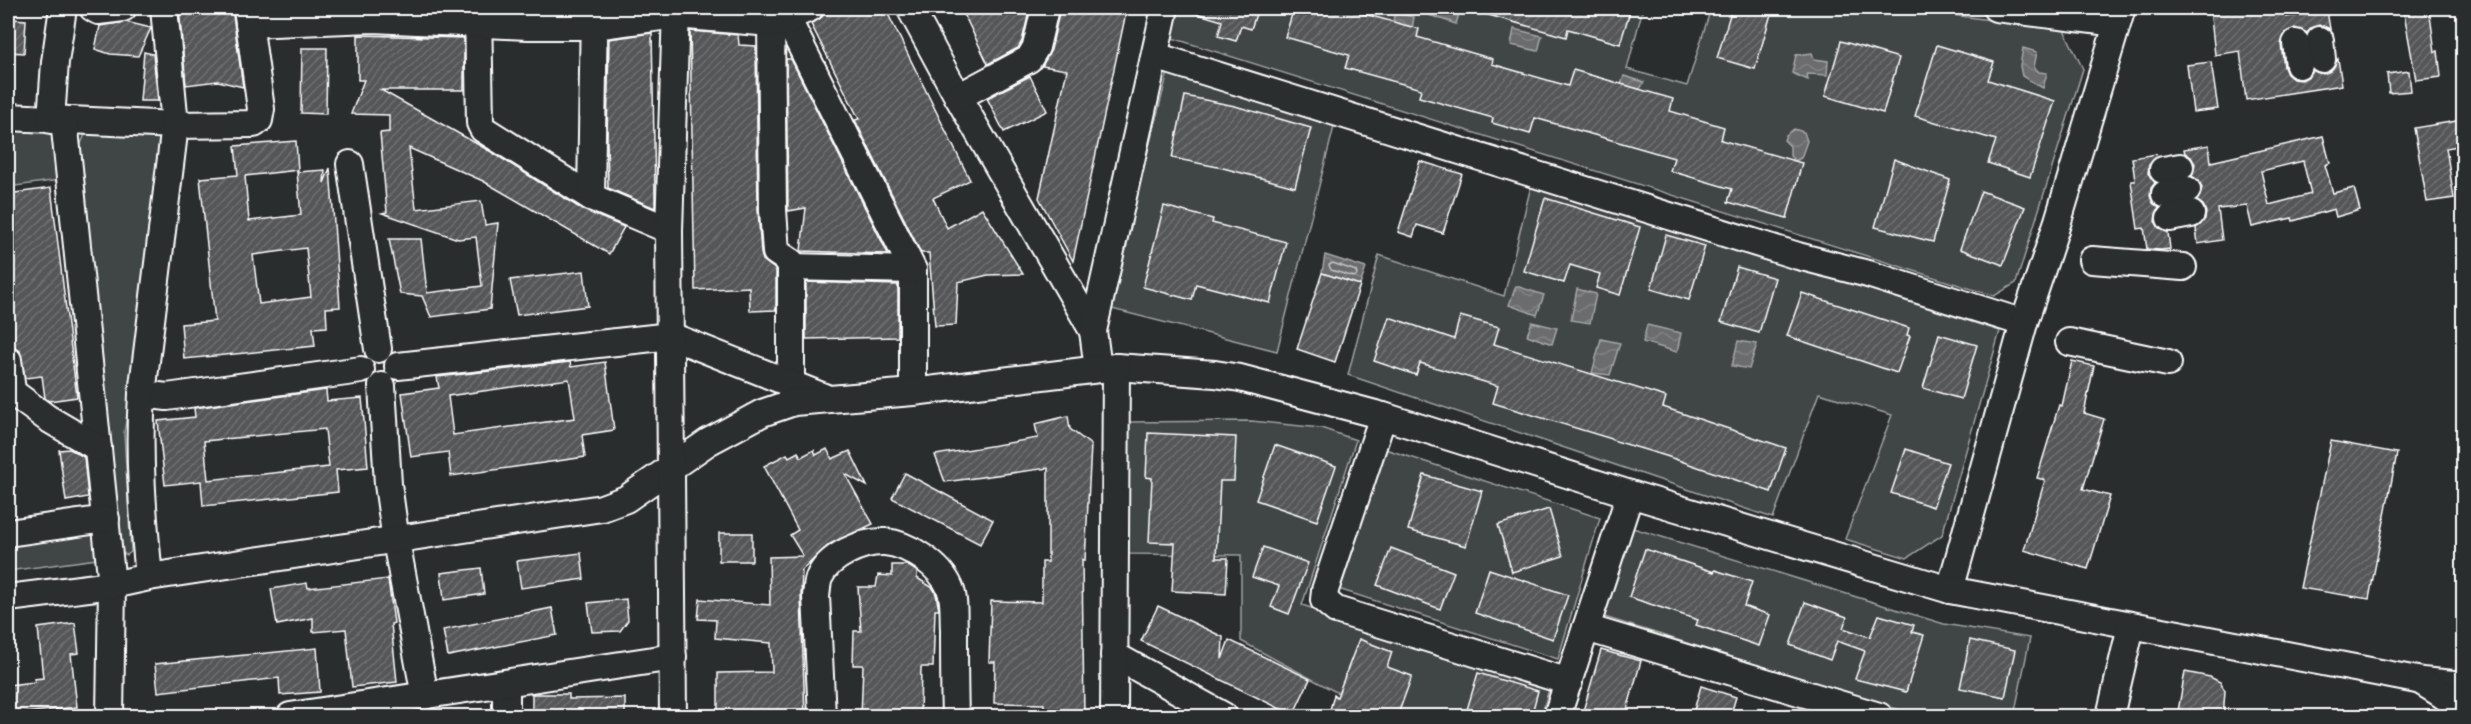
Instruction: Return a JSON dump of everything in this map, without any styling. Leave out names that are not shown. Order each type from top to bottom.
[{"type":"street","points":[[63,8],[55,62],[57,120],[98,448],[112,585],[110,717]]},
{"type":"street","points":[[93,8],[98,11],[123,8]]},
{"type":"street","points":[[149,577],[140,484],[142,394],[175,125],[164,8]]},
{"type":"street","points":[[910,8],[958,97],[1093,331],[1107,368],[1114,717]]},
{"type":"street","points":[[958,97],[1029,59],[1036,47],[1045,8]]},
{"type":"street","points":[[1093,331],[1165,8]]},
{"type":"street","points":[[1950,590],[2024,323],[2058,221],[2120,15],[1996,8]]},
{"type":"street","points":[[8,117],[175,125],[249,125],[259,120],[261,109],[248,16],[372,13],[478,15],[528,26],[594,17],[676,11],[790,15]]},
{"type":"street","points":[[673,717],[672,336],[669,230],[676,11]]},
{"type":"street","points":[[478,15],[480,123],[483,129],[591,197],[669,230]]},
{"type":"street","points":[[790,15],[776,252],[791,262],[792,267],[791,383]]},
{"type":"street","points":[[790,15],[913,270],[913,392]]},
{"type":"street","points":[[591,197],[594,17]]},
{"type":"street","points":[[1155,56],[1798,256],[1868,274],[2024,323]]},
{"type":"street","points":[[350,164],[378,349]]},
{"type":"street","points":[[2092,260],[2183,267]]},
{"type":"street","points":[[792,267],[913,270]]},
{"type":"street","points":[[398,366],[672,336],[827,398]]},
{"type":"street","points":[[2069,342],[2168,363]]},
{"type":"street","points":[[378,349],[392,353],[398,366],[394,380],[382,386],[368,382],[361,370],[365,356],[378,349]]},
{"type":"street","points":[[8,360],[10,390],[46,418],[98,448]]},
{"type":"street","points":[[8,598],[112,585],[149,577],[602,508],[626,499],[708,442],[762,413],[794,402],[913,392],[1107,368],[1194,372],[1240,378],[1383,416],[1630,494],[1950,590],[2422,681],[2463,685]]},
{"type":"street","points":[[142,394],[167,397],[361,370]]},
{"type":"street","points":[[382,386],[388,484],[396,541],[425,696]]},
{"type":"street","points":[[1383,416],[1324,590],[1324,600],[1336,610],[1569,682]]},
{"type":"street","points":[[1557,717],[1630,494]]},
{"type":"street","points":[[8,533],[106,519]]},
{"type":"street","points":[[822,717],[816,596],[818,579],[824,568],[846,553],[859,547],[886,542],[902,547],[933,566],[943,576],[951,590],[955,717]]},
{"type":"street","points":[[2110,717],[2131,626]]},
{"type":"street","points":[[1586,628],[1879,717]]},
{"type":"street","points":[[1114,655],[1224,717]]},
{"type":"street","points":[[290,717],[673,657]]},
{"type":"street","points":[[2422,681],[2448,698],[2463,717]]},
{"type":"street","points":[[506,683],[506,717]]},
{"type":"shaded area","points":[[1172,8],[1643,8],[1627,69],[1687,86],[1711,8],[1902,8],[2064,30],[2083,69],[2016,283],[1994,296],[1166,36]]},
{"type":"shaded area","points":[[1168,72],[1337,115],[1277,351],[1108,308]]},
{"type":"shaded area","points":[[8,130],[51,130],[59,180],[8,187]]},
{"type":"shaded area","points":[[86,132],[162,135],[170,138],[124,433],[131,552],[127,555],[122,553],[81,163],[80,146]]},
{"type":"shaded area","points":[[1532,182],[2000,331],[1942,535],[1907,558],[1845,539],[1892,415],[1819,393],[1773,518],[1348,375],[1379,255],[1504,296]]},
{"type":"shaded area","points":[[1251,421],[1321,428],[1356,440],[1302,605],[1550,686],[1541,716],[1381,716],[1241,641],[1241,555],[1124,554],[1128,422]]},
{"type":"shaded area","points":[[1379,447],[1600,518],[1558,659],[1332,587]]},
{"type":"shaded area","points":[[1623,525],[1944,624],[2030,638],[2014,716],[1919,716],[1595,614]]},
{"type":"shaded area","points":[[99,527],[104,558],[8,571],[8,540]]},
{"type":"water","points":[[1431,8],[1441,8],[1459,14],[1456,24],[1429,15]]},
{"type":"water","points":[[1395,13],[1414,17],[1410,40],[1389,37]]},
{"type":"water","points":[[1514,29],[1542,36],[1538,51],[1511,45]]},
{"type":"water","points":[[2023,48],[2037,52],[2034,67],[2039,72],[2047,73],[2043,88],[2022,76],[2020,66]]},
{"type":"water","points":[[1812,53],[1814,59],[1828,61],[1827,75],[1807,74],[1808,80],[1792,73],[1796,55]]},
{"type":"water","points":[[1624,76],[1644,82],[1640,89],[1635,88],[1624,112],[1613,107]]},
{"type":"water","points":[[1794,129],[1804,132],[1807,141],[1801,158],[1795,161],[1790,156],[1790,146],[1784,140],[1786,135]]},
{"type":"water","points":[[1325,255],[1366,268],[1360,285],[1322,273]]},
{"type":"water","points":[[1516,286],[1544,295],[1537,315],[1509,305]]},
{"type":"water","points":[[1577,289],[1596,294],[1590,323],[1571,320]]},
{"type":"water","points":[[1532,322],[1557,328],[1552,344],[1527,335]]},
{"type":"water","points":[[1647,325],[1681,333],[1677,352],[1643,342]]},
{"type":"water","points":[[1601,339],[1620,343],[1610,375],[1592,373]]},
{"type":"water","points":[[1738,341],[1757,344],[1749,369],[1732,366]]},
{"type":"building","points":[[179,8],[232,8],[243,87],[218,81],[186,85]]},
{"type":"building","points":[[827,8],[885,8],[970,180],[933,198],[947,228],[982,208],[1023,274],[988,275],[958,282],[956,325],[935,326],[929,253],[921,253],[855,120],[859,119],[811,24],[822,17]]},
{"type":"building","points":[[961,8],[1030,8],[1022,41],[1018,48],[988,64]]},
{"type":"building","points":[[1060,8],[1127,8],[1073,261],[1039,198],[1067,70],[1042,66],[1051,50]]},
{"type":"building","points":[[1190,8],[1258,8],[1251,29],[1241,26],[1236,41],[1218,36],[1222,21],[1189,11]]},
{"type":"building","points":[[1294,8],[1343,8],[1419,29],[1417,37],[1493,59],[1492,64],[1568,86],[1573,70],[1673,99],[1670,111],[1724,127],[1721,140],[1802,163],[1787,218],[1728,202],[1732,189],[1670,171],[1674,158],[1535,118],[1530,134],[1492,123],[1493,118],[1419,97],[1421,89],[1345,68],[1349,55],[1285,37]]},
{"type":"building","points":[[1479,8],[1631,8],[1620,44],[1568,29],[1566,37],[1478,12]]},
{"type":"building","points":[[1732,8],[1747,8],[1771,14],[1755,69],[1717,58]]},
{"type":"building","points":[[2210,8],[2285,8],[2286,17],[2327,11],[2330,29],[2319,25],[2307,33],[2295,28],[2286,32],[2281,44],[2284,67],[2293,79],[2302,80],[2313,70],[2323,74],[2330,71],[2338,59],[2342,85],[2246,100],[2240,51],[2215,55]]},
{"type":"building","points":[[2403,8],[2429,8],[2441,77],[2416,80]]},
{"type":"building","points":[[12,19],[26,20],[24,53],[8,52],[8,32],[11,32]]},
{"type":"building","points":[[126,22],[151,28],[138,56],[110,54],[95,49],[100,26]]},
{"type":"building","points":[[690,31],[738,35],[739,45],[756,46],[758,210],[761,253],[763,260],[776,270],[776,310],[750,311],[749,287],[695,290]]},
{"type":"building","points":[[652,33],[655,208],[608,188],[607,140],[609,39]]},
{"type":"building","points":[[358,35],[464,38],[464,90],[381,90],[495,154],[583,210],[624,227],[609,254],[483,181],[409,148],[416,209],[481,201],[485,225],[498,223],[490,309],[431,317],[422,296],[400,294],[389,239],[421,239],[427,293],[482,286],[476,237],[458,239],[382,213],[387,212],[380,133],[389,132],[389,115],[351,114],[364,80],[358,80]]},
{"type":"building","points":[[1841,41],[1899,58],[1883,113],[1825,96]]},
{"type":"building","points":[[1937,45],[1994,62],[1988,80],[2055,101],[2030,177],[1988,163],[1996,140],[1915,116]]},
{"type":"building","points":[[302,48],[327,48],[326,114],[301,113]]},
{"type":"building","points":[[144,52],[153,54],[158,101],[140,101]]},
{"type":"building","points":[[786,59],[791,59],[888,254],[801,251],[806,208],[788,211]]},
{"type":"building","points":[[2211,62],[2218,109],[2193,112],[2187,65]]},
{"type":"building","points":[[2409,71],[2411,91],[2389,93],[2387,74]]},
{"type":"building","points":[[1030,76],[1047,111],[1004,132],[987,98]]},
{"type":"building","points":[[1185,96],[1235,106],[1311,128],[1295,187],[1223,168],[1172,158]]},
{"type":"building","points":[[2463,120],[2463,145],[2446,148],[2454,198],[2427,202],[2414,128]]},
{"type":"building","points":[[2323,136],[2330,163],[2325,165],[2333,193],[2354,188],[2360,210],[2336,217],[2334,209],[2293,221],[2292,218],[2252,227],[2247,206],[2218,209],[2222,240],[2198,244],[2196,228],[2205,219],[2206,212],[2203,205],[2197,201],[2202,188],[2199,181],[2192,176],[2195,164],[2184,149],[2209,145],[2211,162]],"holes":[[[2303,161],[2311,194],[2269,205],[2261,171]]]},
{"type":"building","points":[[296,141],[298,170],[245,176],[249,221],[301,215],[297,172],[325,170],[324,183],[330,168],[340,307],[326,308],[327,327],[313,328],[315,346],[184,359],[181,324],[215,321],[200,178],[238,175],[235,146]],"holes":[[[306,248],[311,297],[259,304],[253,255]]]},
{"type":"building","points":[[2156,154],[2157,157],[2149,165],[2148,173],[2155,183],[2151,188],[2150,196],[2159,208],[2155,221],[2159,228],[2168,232],[2170,249],[2161,250],[2147,249],[2144,228],[2138,229],[2131,181],[2135,181],[2132,158]]},
{"type":"building","points":[[1894,159],[1950,180],[1933,242],[1875,227]]},
{"type":"building","points":[[1420,161],[1462,174],[1443,233],[1417,225],[1413,237],[1398,232]]},
{"type":"building","points":[[51,188],[77,397],[49,401],[45,398],[42,376],[25,378],[20,351],[12,346],[8,313],[8,194]]},
{"type":"building","points":[[1981,191],[2025,207],[2003,265],[1960,249]]},
{"type":"building","points":[[1545,198],[1640,227],[1620,295],[1596,288],[1600,274],[1570,265],[1564,283],[1524,271]]},
{"type":"building","points":[[1164,206],[1213,219],[1212,223],[1286,242],[1270,303],[1196,284],[1192,300],[1143,287]]},
{"type":"building","points":[[1666,235],[1705,246],[1689,300],[1651,289]]},
{"type":"building","points":[[1737,267],[1775,278],[1759,333],[1721,322]]},
{"type":"building","points":[[584,271],[588,306],[517,315],[510,280]]},
{"type":"building","points":[[1322,273],[1360,285],[1335,362],[1297,349]]},
{"type":"building","points":[[806,282],[898,285],[898,337],[806,339]]},
{"type":"building","points":[[1802,293],[1909,328],[1907,335],[1910,336],[1897,373],[1787,336]]},
{"type":"building","points":[[1460,316],[1499,327],[1494,344],[1666,397],[1663,407],[1786,448],[1771,492],[1666,456],[1493,403],[1498,386],[1420,363],[1416,375],[1374,361],[1389,317],[1454,339]]},
{"type":"building","points":[[1939,334],[1977,345],[1961,399],[1923,388]]},
{"type":"building","points":[[2072,361],[2094,366],[2084,413],[2104,419],[2083,489],[2110,496],[2088,569],[2024,550],[2045,480],[2037,478],[2059,405],[2062,406]]},
{"type":"building","points":[[570,362],[571,367],[605,362],[614,430],[582,435],[585,457],[451,476],[448,452],[411,457],[402,393],[439,388],[437,377]],"holes":[[[569,379],[575,418],[453,435],[448,396]]]},
{"type":"building","points":[[326,390],[327,401],[362,398],[368,467],[336,470],[338,492],[203,506],[201,481],[165,485],[158,421],[195,417],[194,408]],"holes":[[[325,429],[329,467],[208,480],[204,441]]]},
{"type":"building","points":[[1068,416],[1070,429],[1091,445],[1085,561],[1082,559],[1084,717],[1044,717],[1044,704],[994,703],[995,662],[989,662],[991,601],[1042,602],[1042,562],[1048,562],[1048,468],[945,482],[935,455],[1038,438],[1035,424]]},
{"type":"building","points":[[1148,433],[1236,437],[1234,481],[1220,481],[1216,558],[1228,558],[1226,594],[1172,591],[1175,543],[1149,542],[1152,478],[1146,477]]},
{"type":"building","points":[[2331,441],[2397,453],[2369,599],[2300,588]]},
{"type":"building","points":[[1275,445],[1336,466],[1317,521],[1256,500]]},
{"type":"building","points":[[70,449],[84,457],[88,497],[66,501],[59,450]]},
{"type":"building","points":[[827,449],[832,459],[850,451],[867,486],[845,474],[873,524],[830,544],[802,570],[805,717],[718,717],[718,673],[772,672],[771,643],[715,638],[716,620],[698,619],[700,599],[770,605],[769,557],[803,556],[790,535],[798,530],[764,466],[787,454],[789,457],[798,452],[801,457],[814,450],[816,455]]},
{"type":"building","points":[[1906,449],[1948,463],[1933,507],[1891,493]]},
{"type":"building","points":[[905,473],[993,520],[980,544],[892,498]]},
{"type":"building","points":[[1424,475],[1482,491],[1466,546],[1408,530]]},
{"type":"building","points":[[1549,509],[1563,556],[1512,572],[1498,525]]},
{"type":"building","points":[[719,533],[752,533],[752,561],[719,561]]},
{"type":"building","points":[[1263,547],[1308,563],[1289,614],[1271,607],[1279,586],[1252,577]]},
{"type":"building","points":[[1391,548],[1454,572],[1440,609],[1377,585]]},
{"type":"building","points":[[1645,549],[1752,582],[1744,606],[1770,615],[1759,646],[1696,625],[1698,620],[1629,597]]},
{"type":"building","points":[[581,553],[584,579],[521,588],[517,561]]},
{"type":"building","points":[[892,565],[907,565],[915,570],[917,578],[933,588],[936,594],[939,610],[935,610],[933,667],[921,667],[920,717],[861,717],[863,665],[853,665],[854,631],[861,631],[858,587],[876,587],[878,575],[892,576]]},
{"type":"building","points":[[481,568],[484,594],[444,600],[441,573]]},
{"type":"building","points":[[1489,569],[1568,595],[1553,639],[1475,613]]},
{"type":"building","points":[[388,579],[394,623],[391,624],[397,682],[352,687],[346,629],[313,632],[313,618],[277,625],[271,589],[307,583],[308,588]]},
{"type":"building","points":[[626,599],[628,620],[620,631],[592,632],[588,603]]},
{"type":"building","points":[[1805,602],[1847,617],[1843,628],[1870,637],[1879,615],[1914,625],[1912,632],[1924,635],[1906,692],[1855,679],[1865,651],[1837,641],[1830,660],[1790,645]]},
{"type":"building","points":[[1158,606],[1223,637],[1222,659],[1229,640],[1310,679],[1293,715],[1141,641]]},
{"type":"building","points":[[552,608],[557,635],[448,656],[443,630]]},
{"type":"building","points":[[75,623],[79,653],[71,654],[77,707],[8,715],[8,685],[35,682],[34,679],[43,678],[38,628]]},
{"type":"building","points":[[1359,639],[1392,652],[1387,667],[1412,676],[1397,717],[1328,717],[1334,695],[1337,697]]},
{"type":"building","points":[[1970,640],[2015,650],[2005,697],[1960,688]]},
{"type":"building","points":[[317,648],[320,692],[280,695],[279,678],[158,692],[155,664]]},
{"type":"building","points":[[1601,650],[1641,661],[1625,717],[1603,717],[1583,711]]},
{"type":"building","points":[[2185,672],[2210,677],[2220,682],[2225,691],[2223,717],[2177,717]]},
{"type":"building","points":[[1478,673],[1538,691],[1531,717],[1477,717],[1466,713]]},
{"type":"building","points":[[1701,686],[1736,697],[1730,717],[1692,717]]},
{"type":"building","points":[[532,694],[569,694],[569,699],[625,698],[625,717],[532,717]]}]
